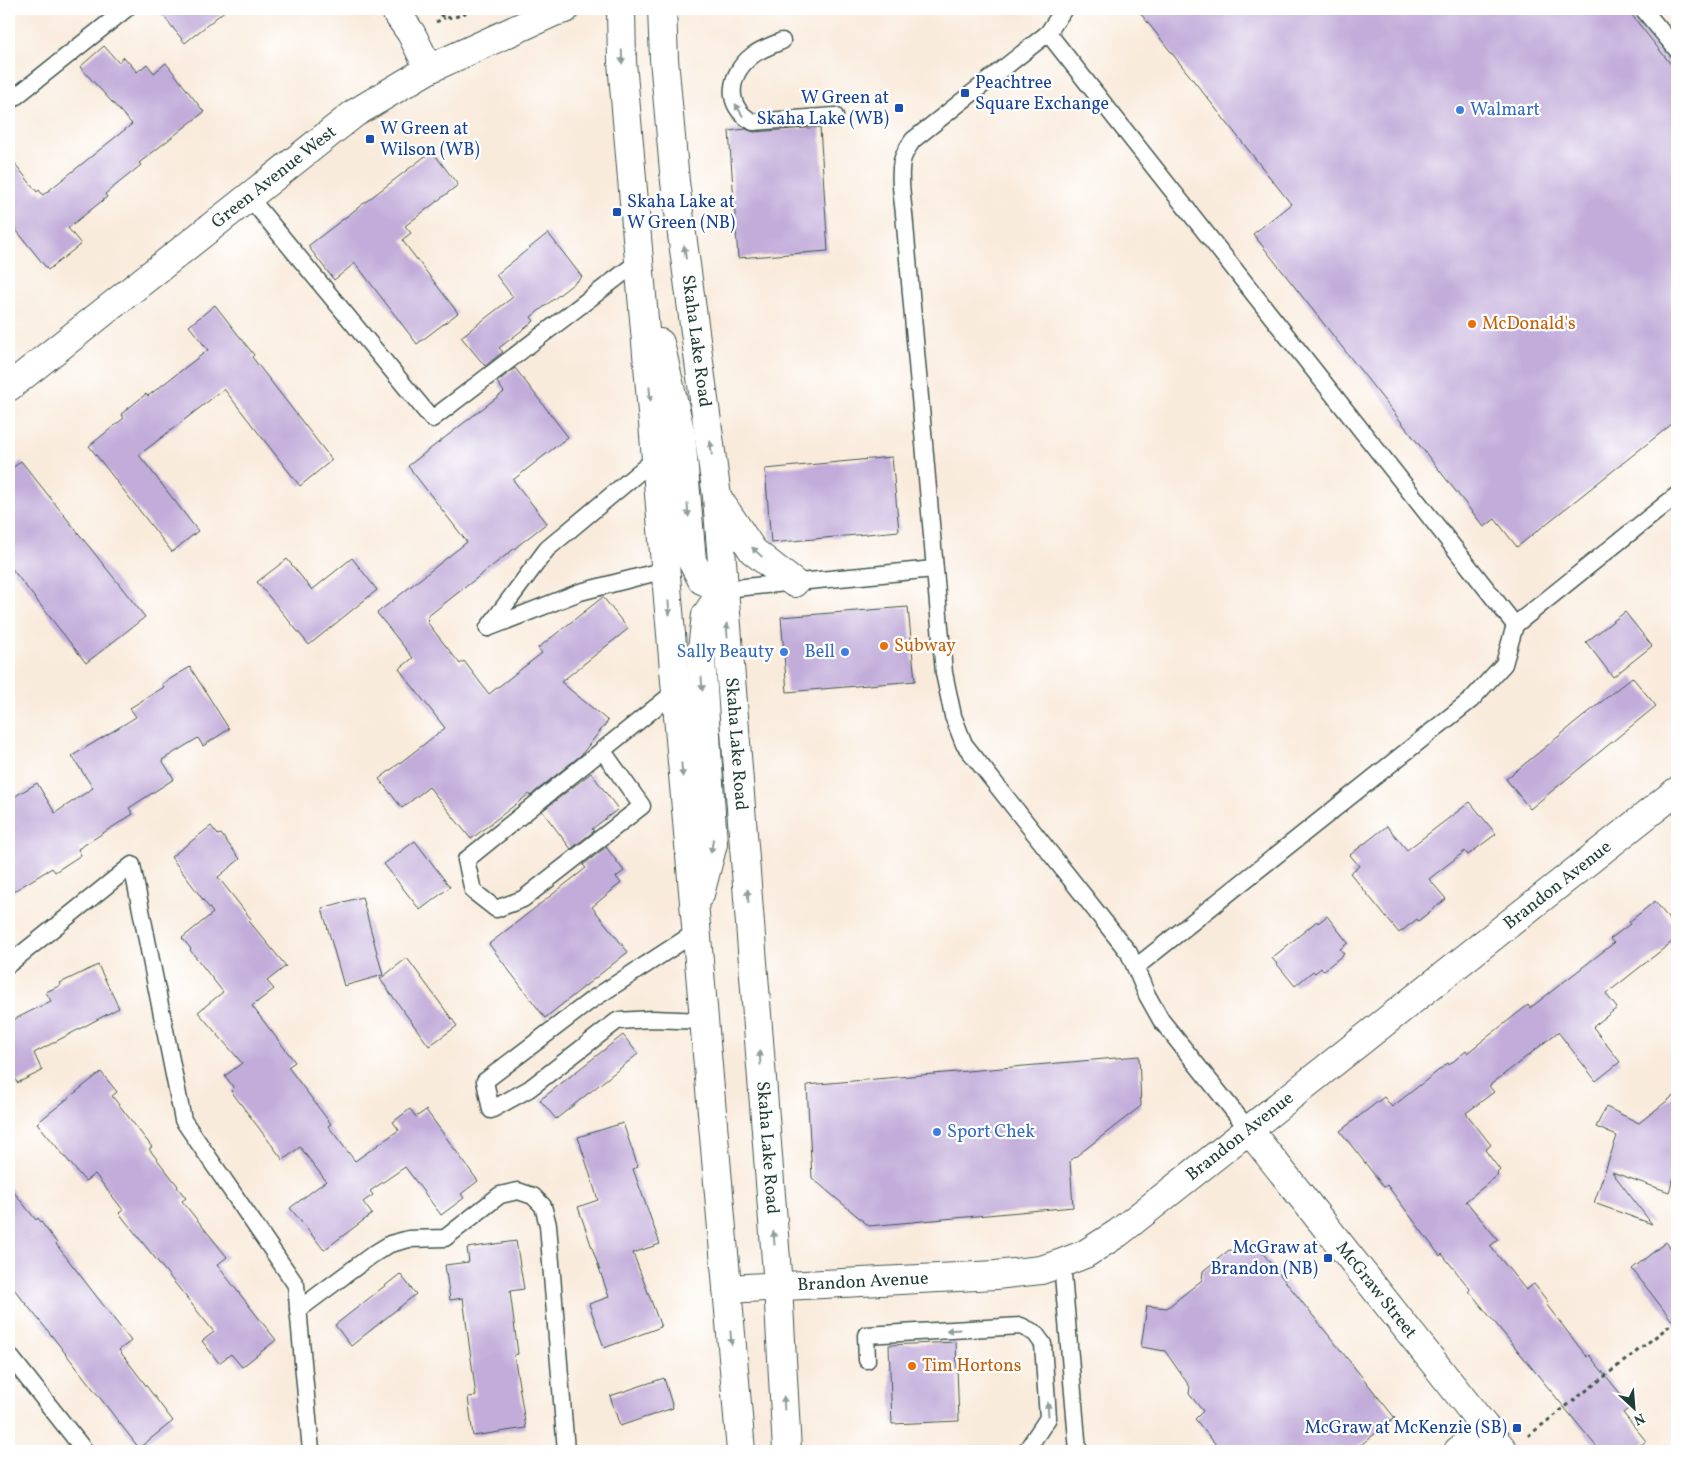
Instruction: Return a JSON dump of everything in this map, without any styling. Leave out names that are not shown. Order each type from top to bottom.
[{"type":"main road","points":[[394,9],[408,28],[429,69]]},
{"type":"main road","name":"Green Avenue West","points":[[9,387],[355,113],[429,69],[554,12],[565,9]]},
{"type":"main road","points":[[621,9],[622,62],[741,1451]]},
{"type":"main road","name":"Skaha Lake Road","points":[[662,9],[664,59],[675,182],[717,496],[778,1286],[787,1451]]},
{"type":"main road","points":[[638,250],[681,435],[692,561],[702,580],[724,589],[706,615],[701,658],[713,844],[695,922]]},
{"type":"main road","points":[[717,496],[753,551],[794,583]]},
{"type":"main road","name":"Brandon Avenue","points":[[727,1290],[996,1275],[1041,1270],[1085,1254],[1118,1232],[1677,792]]},
{"type":"main road","name":"McGraw Street","points":[[1248,1129],[1487,1429],[1514,1445]]},
{"type":"main road","points":[[1458,1451],[1487,1429]]},
{"type":"lane","points":[[9,102],[126,9]]},
{"type":"lane","points":[[1064,9],[1048,33],[913,140],[902,160],[901,171],[944,673],[952,716],[964,744],[1129,953],[1147,996],[1161,1020],[1248,1129]]},
{"type":"lane","points":[[1643,9],[1677,50]]},
{"type":"lane","points":[[1048,33],[1516,625]]},
{"type":"lane","points":[[782,41],[755,53],[738,71],[732,95],[736,107],[743,117],[753,122],[835,116]]},
{"type":"lane","points":[[250,197],[432,419],[638,250]]},
{"type":"lane","points":[[656,458],[546,548],[488,628],[580,592],[666,570]]},
{"type":"lane","points":[[1136,967],[1470,700],[1504,664],[1516,625],[1677,495]]},
{"type":"lane","points":[[724,589],[934,569]]},
{"type":"lane","points":[[602,750],[642,806],[523,899],[496,909],[473,891],[466,860],[602,750],[676,691]]},
{"type":"lane","points":[[9,964],[132,865],[183,1120],[296,1285],[311,1451]]},
{"type":"lane","points":[[695,922],[485,1081],[491,1110],[529,1089],[617,1021],[652,1019],[704,1021]]},
{"type":"lane","points":[[298,1310],[372,1255],[390,1244],[409,1239],[445,1238],[500,1195],[518,1192],[533,1196],[543,1206],[548,1225],[566,1451]]},
{"type":"lane","points":[[1062,1263],[1078,1451]]},
{"type":"lane","points":[[867,1360],[866,1335],[1021,1326],[1035,1334],[1043,1344],[1048,1418],[1026,1451]]},
{"type":"lane","points":[[9,1355],[85,1451]]},
{"type":"path","points":[[434,9],[445,18],[453,18],[474,9]]},
{"type":"path","points":[[1514,1445],[1677,1320]]},
{"type":"building","points":[[158,9],[227,9],[185,43]]},
{"type":"building","points":[[1137,9],[1627,9],[1677,72],[1677,420],[1517,547],[1495,519],[1484,527],[1253,234],[1291,204]]},
{"type":"building","points":[[104,46],[118,62],[124,57],[137,72],[147,64],[154,73],[166,63],[204,112],[139,163],[141,165],[105,194],[107,197],[68,228],[81,244],[48,270],[9,221],[9,156],[37,192],[39,190],[43,195],[132,124],[80,67]]},
{"type":"building","points":[[820,127],[828,251],[738,258],[729,131],[746,129],[754,132]]},
{"type":"building","points":[[432,151],[458,185],[405,226],[411,233],[402,240],[458,313],[417,344],[355,263],[334,280],[308,246]]},
{"type":"building","points":[[548,233],[582,277],[531,317],[534,321],[499,348],[503,352],[485,366],[461,337],[513,297],[496,275]]},
{"type":"building","points":[[215,305],[254,355],[252,357],[332,460],[300,486],[224,389],[139,455],[198,531],[172,552],[89,446],[124,418],[121,414],[208,350],[189,326]]},
{"type":"building","points":[[515,368],[568,437],[513,480],[547,523],[427,617],[429,620],[427,622],[460,664],[464,661],[489,694],[542,653],[538,648],[603,597],[628,629],[561,682],[608,721],[581,755],[530,796],[529,794],[471,839],[429,787],[402,808],[379,779],[445,728],[399,669],[413,658],[377,613],[467,542],[408,466],[504,392],[497,382]]},
{"type":"building","points":[[892,457],[899,531],[771,543],[765,469]]},
{"type":"building","points":[[21,461],[145,617],[86,663],[9,565],[9,471]]},
{"type":"building","points":[[352,558],[377,590],[309,645],[257,582],[287,559],[312,590]]},
{"type":"building","points":[[908,607],[915,681],[787,692],[781,617]]},
{"type":"building","points":[[1625,612],[1652,646],[1613,677],[1586,642]]},
{"type":"building","points":[[190,667],[229,729],[203,746],[198,738],[162,760],[174,779],[129,808],[133,814],[78,849],[81,855],[55,872],[52,868],[9,894],[9,800],[37,783],[55,813],[93,788],[72,756],[136,717],[130,708],[164,687],[162,684]]},
{"type":"building","points":[[1632,677],[1656,706],[1530,809],[1506,779]]},
{"type":"building","points":[[591,773],[618,809],[592,829],[594,831],[571,849],[542,811]]},
{"type":"building","points":[[1470,802],[1496,834],[1468,855],[1465,851],[1429,879],[1446,899],[1399,933],[1350,873],[1359,866],[1350,855],[1387,826],[1407,850]]},
{"type":"building","points":[[211,826],[218,835],[221,834],[240,859],[218,877],[251,919],[249,921],[286,966],[267,981],[274,989],[252,1006],[295,1062],[288,1067],[331,1124],[328,1126],[355,1161],[399,1130],[393,1122],[410,1109],[416,1117],[426,1110],[478,1181],[461,1194],[464,1198],[441,1215],[405,1167],[370,1191],[373,1195],[363,1202],[372,1214],[324,1250],[290,1208],[326,1181],[300,1147],[283,1160],[231,1091],[234,1088],[225,1076],[242,1063],[198,1012],[223,992],[182,938],[213,913],[171,857]]},
{"type":"building","points":[[415,841],[450,887],[420,910],[384,864]]},
{"type":"building","points":[[606,847],[624,871],[616,877],[621,883],[592,907],[628,952],[545,1018],[489,944],[586,868],[583,865]]},
{"type":"building","points":[[362,897],[383,975],[344,986],[322,908]]},
{"type":"building","points":[[1655,901],[1677,930],[1677,938],[1606,994],[1617,1008],[1593,1027],[1620,1062],[1596,1081],[1558,1032],[1489,1086],[1494,1092],[1466,1113],[1491,1145],[1485,1150],[1500,1170],[1497,1173],[1498,1175],[1466,1201],[1498,1240],[1490,1246],[1526,1290],[1534,1284],[1548,1302],[1546,1304],[1587,1357],[1589,1355],[1631,1407],[1623,1413],[1646,1441],[1633,1451],[1600,1451],[1469,1291],[1470,1289],[1442,1254],[1440,1256],[1387,1185],[1384,1187],[1340,1131],[1384,1097],[1392,1107],[1448,1063],[1449,1065],[1466,1051],[1467,1053],[1528,1005],[1530,1008],[1614,943],[1610,939]]},
{"type":"building","points":[[1327,916],[1348,943],[1340,949],[1344,954],[1323,971],[1321,968],[1315,973],[1313,971],[1295,986],[1272,958],[1317,921],[1318,923]]},
{"type":"building","points":[[407,958],[457,1026],[429,1046],[380,979]]},
{"type":"building","points":[[98,965],[119,1008],[34,1053],[42,1071],[17,1083],[9,1066],[9,1022],[51,1001],[46,992],[61,985],[60,983]]},
{"type":"building","points":[[623,1035],[638,1054],[556,1119],[540,1100]]},
{"type":"building","points":[[1139,1056],[1141,1106],[1070,1161],[1073,1207],[869,1226],[812,1178],[807,1085]]},
{"type":"building","points":[[101,1072],[117,1092],[112,1096],[152,1147],[149,1149],[186,1198],[182,1201],[227,1257],[217,1265],[276,1340],[242,1367],[231,1354],[219,1363],[202,1341],[214,1332],[119,1213],[123,1210],[95,1174],[85,1181],[37,1123]]},
{"type":"building","points":[[1677,1093],[1677,1168],[1669,1192],[1612,1172],[1652,1224],[1594,1203],[1617,1136],[1596,1127],[1606,1107],[1639,1123]]},
{"type":"building","points":[[623,1123],[638,1167],[633,1169],[660,1244],[633,1253],[661,1327],[604,1348],[589,1304],[609,1297],[578,1207],[598,1200],[578,1137]]},
{"type":"building","points":[[9,1186],[36,1220],[38,1218],[131,1341],[119,1350],[173,1421],[139,1448],[9,1283]]},
{"type":"building","points":[[516,1241],[524,1289],[510,1291],[518,1354],[514,1355],[526,1428],[473,1436],[468,1397],[476,1396],[463,1298],[450,1300],[445,1265],[469,1262],[467,1248]]},
{"type":"building","points":[[1253,1241],[1395,1418],[1353,1451],[1221,1451],[1195,1419],[1203,1411],[1189,1394],[1190,1387],[1165,1351],[1141,1347],[1147,1306],[1167,1308],[1202,1280],[1203,1271],[1229,1250],[1240,1252]]},
{"type":"building","points":[[1666,1242],[1677,1256],[1677,1327],[1632,1269]]},
{"type":"building","points":[[400,1274],[416,1294],[351,1346],[335,1325]]},
{"type":"building","points":[[956,1342],[959,1421],[892,1424],[889,1345]]},
{"type":"building","points":[[664,1378],[673,1408],[620,1426],[610,1396]]},
{"type":"place","name":"Peachtree Square Exchange","points":[[965,93]]},
{"type":"place","name":"W Green at Skaha Lake (WB)","points":[[899,108]]},
{"type":"place","name":"Walmart","points":[[1460,110]]},
{"type":"place","name":"W Green at Wilson (WB)","points":[[370,139]]},
{"type":"place","name":"Skaha Lake at W Green (NB)","points":[[617,212]]},
{"type":"place","name":"McDonald's","points":[[1472,324]]},
{"type":"place","name":"Subway","points":[[884,646]]},
{"type":"place","name":"Sally Beauty","points":[[784,652]]},
{"type":"place","name":"Bell","points":[[845,652]]},
{"type":"place","name":"Sport Chek","points":[[937,1132]]},
{"type":"place","name":"McGraw at Brandon (NB)","points":[[1328,1258]]},
{"type":"place","name":"Tim Hortons","points":[[912,1366]]},
{"type":"place","name":"McGraw at McKenzie (SB)","points":[[1517,1428]]}]
